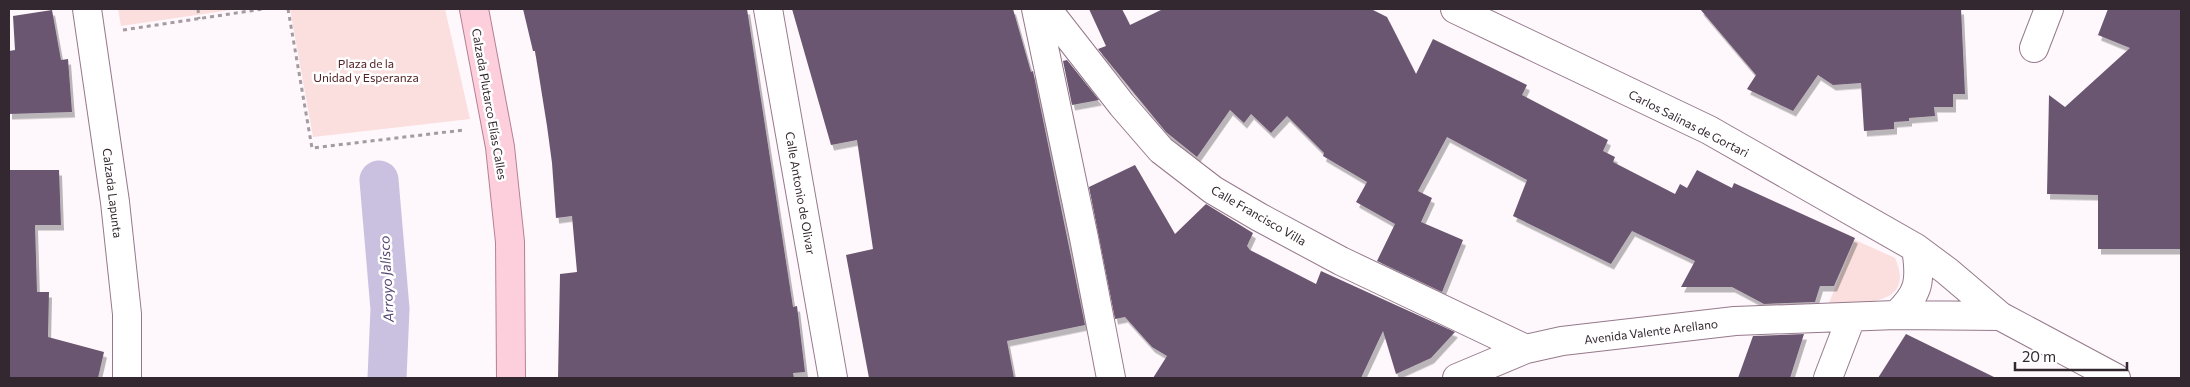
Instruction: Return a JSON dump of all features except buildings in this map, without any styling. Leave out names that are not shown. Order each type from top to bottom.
[{"type":"main road","name":"Calzada Plutarco Elías Calles","points":[[474,9],[497,126],[510,242],[511,378]]},
{"type":"street","name":"Calle Antonio de Olivar","points":[[768,9],[833,378]]},
{"type":"street","points":[[1036,9],[1111,378]]},
{"type":"street","name":"Calle Francisco Villa","points":[[1047,9],[1122,105],[1161,150],[1214,190],[1259,217],[1341,261],[1526,349]]},
{"type":"street","name":"Carlos Salinas de Gortari","points":[[1455,9],[1709,130],[1916,248],[2000,316],[2116,378]]},
{"type":"street","points":[[2034,48],[2049,9]]},
{"type":"street","name":"Calzada Lapunta","points":[[89,22],[115,202],[125,295],[127,378]]},
{"type":"street","points":[[1896,315],[1907,305],[1919,282],[1916,248]]},
{"type":"street","name":"Avenida Valente Arellano","points":[[1457,378],[1526,349],[1562,341],[1735,321],[1896,315],[2000,316]]},
{"type":"street","points":[[1828,378],[1851,318]]},
{"type":"path","points":[[198,9],[199,19]]},
{"type":"path","points":[[89,22],[199,19],[263,9]]},
{"type":"path","points":[[288,9],[312,148],[497,126]]},
{"type":"green space","points":[[118,9],[238,9],[121,26]]},
{"type":"green space","name":"Plaza de la Unidad y Esperanza","points":[[290,9],[445,9],[470,119],[313,137]]},
{"type":"green space","points":[[1855,240],[1895,258],[1900,274],[1898,286],[1892,294],[1881,299],[1855,304],[1828,305]]},
{"type":"waterway","name":"Arroyo Jalisco","points":[[379,180],[390,309],[387,378]]}]
